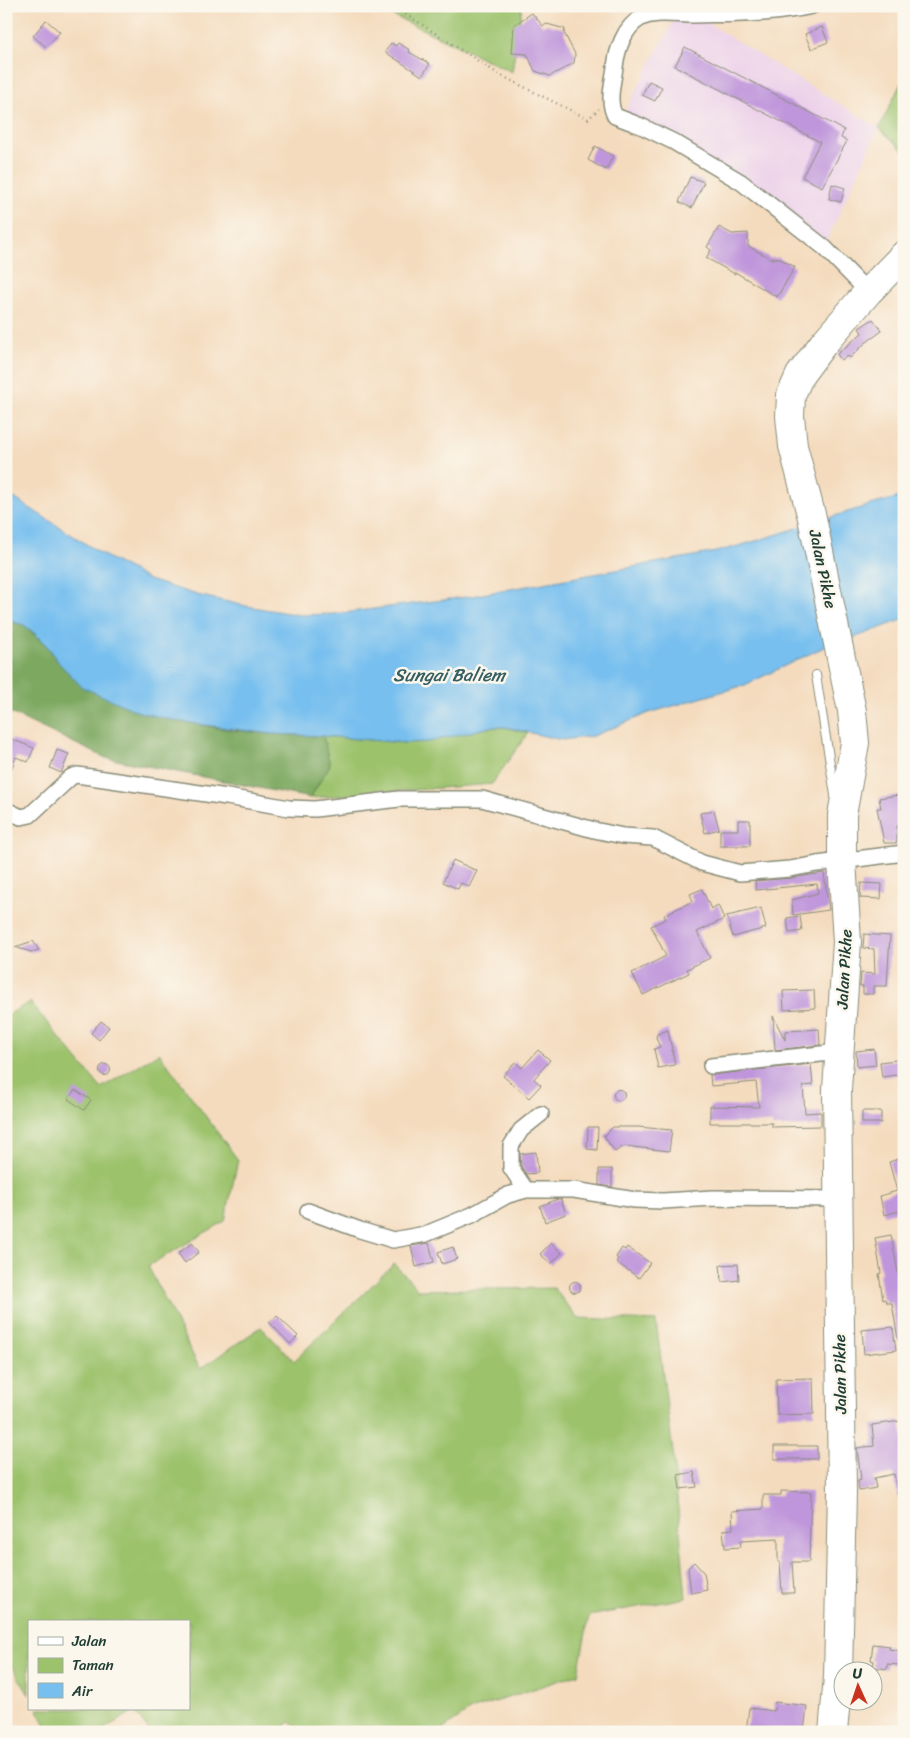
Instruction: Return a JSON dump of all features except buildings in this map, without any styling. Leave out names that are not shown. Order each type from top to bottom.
[{"type":"highway","name":"Jalan Pikhe","points":[[833,1732],[838,1677],[842,1491],[837,1089],[847,942],[842,861],[842,816],[855,743],[852,712],[812,518],[793,446],[790,416],[791,394],[800,376],[823,344],[868,292],[904,255]]},
{"type":"street","points":[[812,6],[790,12],[660,14],[641,18],[622,38],[616,61],[611,97],[612,110],[615,116],[674,142],[741,182],[825,248],[868,292]]},
{"type":"street","points":[[6,810],[21,817],[30,815],[71,777],[77,775],[289,808],[315,809],[400,799],[482,799],[594,830],[623,836],[653,838],[702,863],[740,873],[790,869],[904,853]]},
{"type":"street","points":[[711,1066],[839,1052]]},
{"type":"street","points":[[526,1190],[511,1168],[511,1146],[522,1130],[541,1114]]},
{"type":"street","points":[[308,1211],[393,1240],[426,1234],[472,1215],[508,1195],[526,1190],[574,1190],[635,1200],[663,1201],[713,1198],[838,1199]]},
{"type":"lane","points":[[816,675],[836,799],[842,816]]},
{"type":"path","points":[[393,6],[500,75],[588,119],[611,97]]},
{"type":"shaded area","points":[[681,7],[879,128],[826,242],[622,117]]},
{"type":"green space","points":[[373,6],[522,6],[512,72]]},
{"type":"green space","points":[[904,77],[904,151],[879,128]]},
{"type":"green space","points":[[6,620],[24,625],[49,648],[59,663],[116,701],[139,712],[176,721],[232,730],[323,736],[330,765],[310,798],[106,758],[6,711]]},
{"type":"green space","points":[[491,727],[505,727],[528,733],[492,784],[310,798],[330,765],[323,736],[406,743]]},
{"type":"green space","points":[[30,1002],[101,1088],[159,1053],[238,1160],[225,1221],[148,1266],[200,1369],[261,1327],[294,1361],[394,1264],[419,1290],[554,1288],[577,1318],[656,1321],[673,1452],[686,1598],[589,1616],[578,1674],[471,1710],[439,1732],[303,1732],[290,1722],[279,1732],[150,1732],[134,1711],[99,1732],[50,1732],[38,1710],[190,1710],[190,1620],[28,1620],[28,1693],[6,1656],[6,1016]]},
{"type":"water","name":"Sungai Baliem","points":[[6,493],[105,556],[149,580],[197,595],[300,615],[335,614],[466,597],[716,552],[904,496],[904,619],[824,647],[745,685],[649,713],[593,736],[562,740],[505,727],[491,727],[429,742],[406,743],[271,734],[176,721],[139,712],[82,687],[34,633],[24,625],[6,620]]}]
